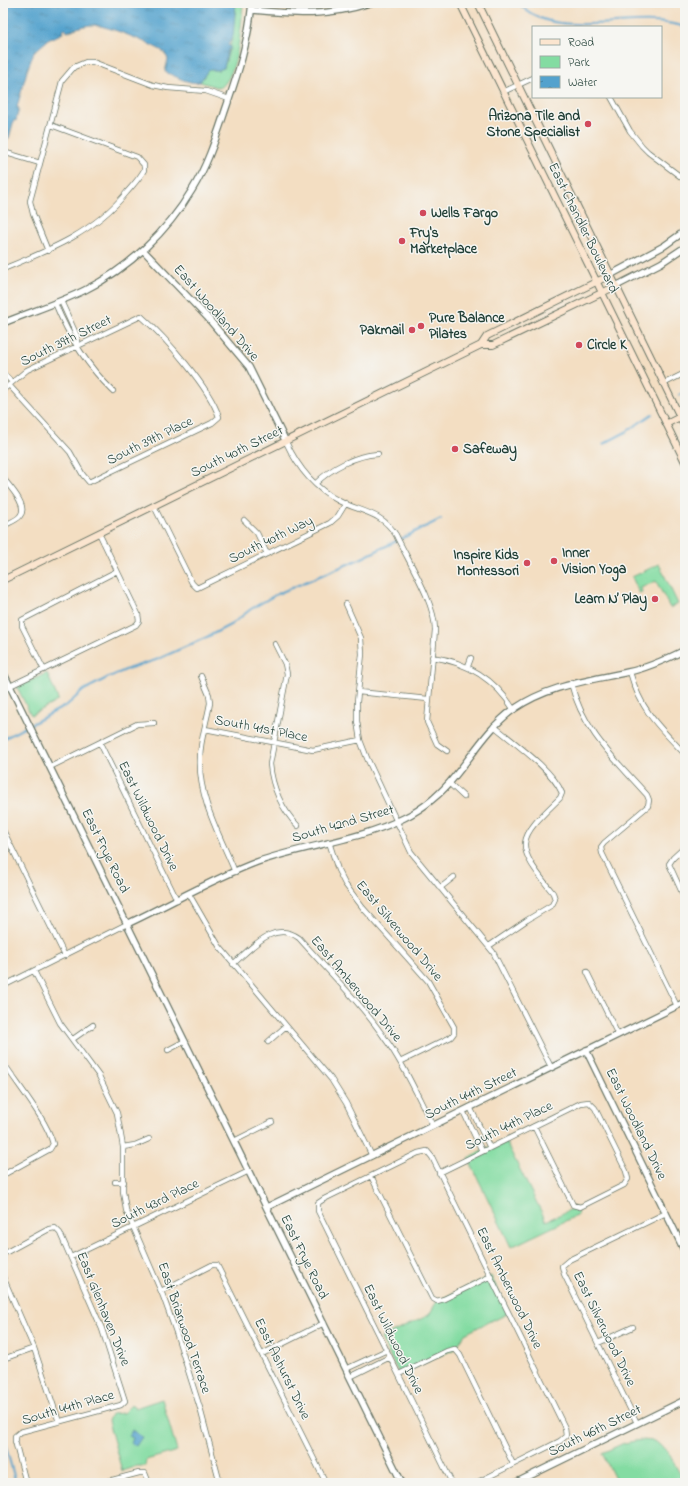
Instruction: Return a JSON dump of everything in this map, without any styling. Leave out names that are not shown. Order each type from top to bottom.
[{"type":"main road","name":"East Chandler Boulevard","points":[[460,3],[685,462]]},
{"type":"main road","name":"East Chandler Boulevard","points":[[478,3],[685,427]]},
{"type":"main road","name":"South 40th Street","points":[[481,345],[487,336],[610,275]]},
{"type":"main road","name":"South 40th Street","points":[[3,580],[481,345],[493,345],[616,286]]},
{"type":"main road","points":[[666,424],[680,417]]},
{"type":"street","points":[[3,323],[58,302],[96,284],[118,270],[143,250],[176,214],[193,189],[211,151],[242,62],[249,34],[252,3]]},
{"type":"street","points":[[252,10],[301,15],[324,14],[370,3]]},
{"type":"street","points":[[48,251],[33,214],[30,201],[62,81],[69,70],[78,64],[93,62],[153,85],[168,88],[206,91],[229,99]]},
{"type":"street","points":[[503,92],[532,78]]},
{"type":"street","points":[[612,98],[630,131],[642,146],[685,180]]},
{"type":"street","points":[[3,269],[48,251],[73,238],[104,216],[124,196],[141,175],[144,165],[137,157],[51,125]]},
{"type":"street","points":[[3,152],[40,163]]},
{"type":"street","points":[[610,275],[658,250],[685,231]]},
{"type":"street","points":[[616,286],[661,263],[685,247]]},
{"type":"street","name":"East Woodland Drive","points":[[143,250],[207,317],[240,356],[258,384],[296,460],[315,484],[339,501],[386,521],[396,535],[432,611],[435,630],[427,722],[437,744],[447,750]]},
{"type":"street","points":[[58,302],[77,336],[78,346],[87,362],[113,391]]},
{"type":"street","name":"South 39th Street","points":[[3,390],[26,370],[141,316],[193,373],[216,407],[219,417]]},
{"type":"street","points":[[664,384],[685,373]]},
{"type":"street","points":[[5,375],[11,383]]},
{"type":"street","name":"South 39th Place","points":[[11,383],[70,452],[83,475],[89,482],[212,423],[219,417]]},
{"type":"street","points":[[315,484],[330,471],[360,457],[378,454]]},
{"type":"street","points":[[3,478],[22,507],[22,513],[19,518],[3,526]]},
{"type":"street","name":"South 40th Way","points":[[154,506],[192,583],[197,588],[330,523],[338,516],[346,503]]},
{"type":"street","points":[[244,520],[257,533],[267,554]]},
{"type":"street","points":[[10,686],[136,625],[139,621],[138,614],[99,533]]},
{"type":"street","points":[[44,670],[22,626],[22,620],[26,616],[117,571]]},
{"type":"street","points":[[346,604],[361,638],[362,654],[356,712],[360,740],[396,822],[411,852],[489,946],[503,969],[551,1067]]},
{"type":"street","points":[[275,644],[285,664],[287,674],[273,743],[270,764],[271,776],[289,818],[298,826]]},
{"type":"street","name":"South 42nd Street","points":[[3,986],[235,872],[271,858],[380,829],[396,822],[421,808],[449,783],[494,726],[514,710],[539,695],[571,683],[630,672],[653,665],[685,650]]},
{"type":"street","points":[[432,657],[453,661],[468,666],[495,686],[514,710]]},
{"type":"street","points":[[468,666],[471,658]]},
{"type":"street","name":"East Frye Road","points":[[3,672],[402,1483]]},
{"type":"street","points":[[630,672],[637,694],[650,717],[685,754]]},
{"type":"street","points":[[201,676],[210,694],[210,703],[200,756],[200,770],[204,796],[235,872]]},
{"type":"street","points":[[571,683],[576,705],[588,726],[647,795],[649,800],[648,806],[601,847],[602,853],[677,1006]]},
{"type":"street","points":[[358,692],[428,699]]},
{"type":"street","points":[[50,767],[136,724],[154,723]]},
{"type":"street","points":[[489,946],[552,905],[555,899],[553,893],[528,859],[525,842],[528,832],[533,824],[560,798],[562,793],[559,787],[545,771],[494,726]]},
{"type":"street","name":"South 41st Place","points":[[205,729],[313,750],[360,740]]},
{"type":"street","name":"East Wildwood Drive","points":[[100,743],[177,900]]},
{"type":"street","points":[[449,783],[464,797]]},
{"type":"street","points":[[3,830],[65,956]]},
{"type":"street","name":"East Silverwood Drive","points":[[329,842],[338,870],[345,884],[428,981],[447,1015],[454,1033],[451,1037],[400,1062]]},
{"type":"street","points":[[685,847],[672,858],[669,864],[685,899]]},
{"type":"street","points":[[440,888],[454,877]]},
{"type":"street","points":[[189,894],[206,927],[233,964],[319,1063],[335,1084],[372,1156]]},
{"type":"street","name":"East Amberwood Drive","points":[[233,964],[271,933],[285,931],[293,933],[370,1019],[400,1062],[433,1126]]},
{"type":"street","name":"East Briarwood Terrace","points":[[34,971],[53,1011],[106,1087],[117,1113],[123,1147],[124,1201],[161,1291],[188,1367],[220,1483]]},
{"type":"street","points":[[587,972],[618,1035]]},
{"type":"street","name":"South 44th Street","points":[[266,1207],[685,1002]]},
{"type":"street","points":[[73,1039],[93,1025]]},
{"type":"street","points":[[268,1042],[286,1026]]},
{"type":"street","points":[[168,1050],[185,1041]]},
{"type":"street","name":"East Woodland Drive","points":[[586,1050],[685,1252]]},
{"type":"street","points":[[3,1062],[33,1107],[53,1144],[50,1149],[3,1175]]},
{"type":"street","name":"South 44th Place","points":[[439,1173],[482,1151],[581,1103],[590,1102],[595,1108],[626,1171],[628,1179],[624,1185],[576,1207],[572,1205],[534,1126]]},
{"type":"street","points":[[470,1108],[490,1148]]},
{"type":"street","points":[[463,1111],[482,1151]]},
{"type":"street","points":[[234,1141],[272,1122]]},
{"type":"street","points":[[473,1132],[480,1128]]},
{"type":"street","points":[[123,1147],[135,1145],[149,1139]]},
{"type":"street","name":"East Amberwood Drive","points":[[371,1176],[418,1153],[426,1151],[432,1157],[491,1276],[565,1428],[566,1436],[560,1441],[513,1464]]},
{"type":"street","name":"South 43rd Place","points":[[72,1257],[249,1171]]},
{"type":"street","points":[[371,1176],[432,1298],[437,1301],[491,1276]]},
{"type":"street","name":"East Wildwood Drive","points":[[371,1176],[318,1203],[318,1211],[452,1483]]},
{"type":"street","points":[[115,1182],[124,1182]]},
{"type":"street","name":"East Silverwood Drive","points":[[638,1423],[564,1274],[562,1266],[569,1260],[666,1213]]},
{"type":"street","name":"East Glenhaven Drive","points":[[3,1254],[49,1229],[55,1228],[60,1233],[72,1257],[102,1329],[125,1401]]},
{"type":"street","name":"East Ashurst Drive","points":[[161,1291],[212,1265],[217,1265],[326,1483]]},
{"type":"street","points":[[3,1277],[34,1348],[59,1422]]},
{"type":"street","points":[[262,1354],[324,1323]]},
{"type":"street","points":[[598,1343],[633,1327]]},
{"type":"street","points":[[3,1359],[34,1348]]},
{"type":"street","points":[[399,1374],[447,1351],[455,1349],[460,1355],[513,1464],[476,1483]]},
{"type":"street","points":[[346,1369],[387,1350]]},
{"type":"street","points":[[350,1377],[390,1357]]},
{"type":"street","points":[[366,1360],[370,1367]]},
{"type":"street","name":"South 46th Street","points":[[515,1483],[685,1400]]},
{"type":"street","name":"South 44th Place","points":[[26,1483],[14,1441],[20,1432],[121,1405],[125,1401]]},
{"type":"street","points":[[101,1483],[139,1472],[145,1473],[149,1483]]},
{"type":"green space","points":[[236,3],[243,3],[238,49],[231,73],[226,82],[220,88],[200,82],[208,70],[218,70],[224,68],[232,39]]},
{"type":"green space","points":[[659,564],[678,604],[670,608],[656,581],[641,588],[642,592],[639,593],[632,577]]},
{"type":"green space","points":[[47,673],[58,699],[56,702],[31,715],[17,687]]},
{"type":"green space","points":[[505,1140],[546,1221],[576,1207],[578,1215],[511,1247],[468,1158]]},
{"type":"green space","points":[[491,1276],[509,1313],[465,1334],[455,1349],[399,1374],[381,1338],[429,1315],[437,1301]]},
{"type":"green space","points":[[162,1399],[177,1451],[146,1460],[145,1466],[137,1466],[122,1471],[108,1421],[111,1414],[123,1413],[131,1405],[135,1408]]},
{"type":"green space","points":[[641,1440],[655,1441],[668,1452],[685,1483],[617,1483],[602,1453],[624,1443]]},
{"type":"water","points":[[3,3],[236,3],[233,36],[228,45],[230,46],[230,50],[228,49],[224,68],[218,70],[208,70],[200,82],[196,83],[165,72],[168,59],[164,52],[141,40],[120,32],[94,25],[80,27],[67,32],[66,29],[62,30],[63,33],[48,40],[34,52],[17,107],[19,108],[16,121],[14,120],[9,138],[3,141]]},
{"type":"water","points":[[132,1430],[142,1437],[136,1446],[131,1443],[133,1438],[129,1436]]},
{"type":"waterway","points":[[519,3],[534,15],[552,22],[573,24],[643,22],[665,23],[685,27]]},
{"type":"waterway","points":[[679,395],[685,391]]},
{"type":"waterway","points":[[603,444],[626,432],[652,414]]},
{"type":"waterway","points":[[3,739],[67,705],[84,690],[107,678],[130,668],[156,660],[207,637],[232,624],[251,609],[277,594],[360,559],[441,519]]},
{"type":"waterway","points":[[3,1437],[16,1483]]},
{"type":"place","name":"Arizona Tile and Stone Specialist","points":[[588,124]]},
{"type":"place","name":"Wells Fargo","points":[[423,213]]},
{"type":"place","name":"Fry's Marketplace","points":[[402,241]]},
{"type":"place","name":"Pure Balance Pilates","points":[[421,326]]},
{"type":"place","name":"Pakmail","points":[[412,330]]},
{"type":"place","name":"Circle K","points":[[579,345]]},
{"type":"place","name":"Safeway","points":[[455,449]]},
{"type":"place","name":"Inner Vision Yoga","points":[[554,561]]},
{"type":"place","name":"Inspire Kids Montessori","points":[[527,563]]},
{"type":"place","name":"Learn N’ Play","points":[[655,599]]}]
